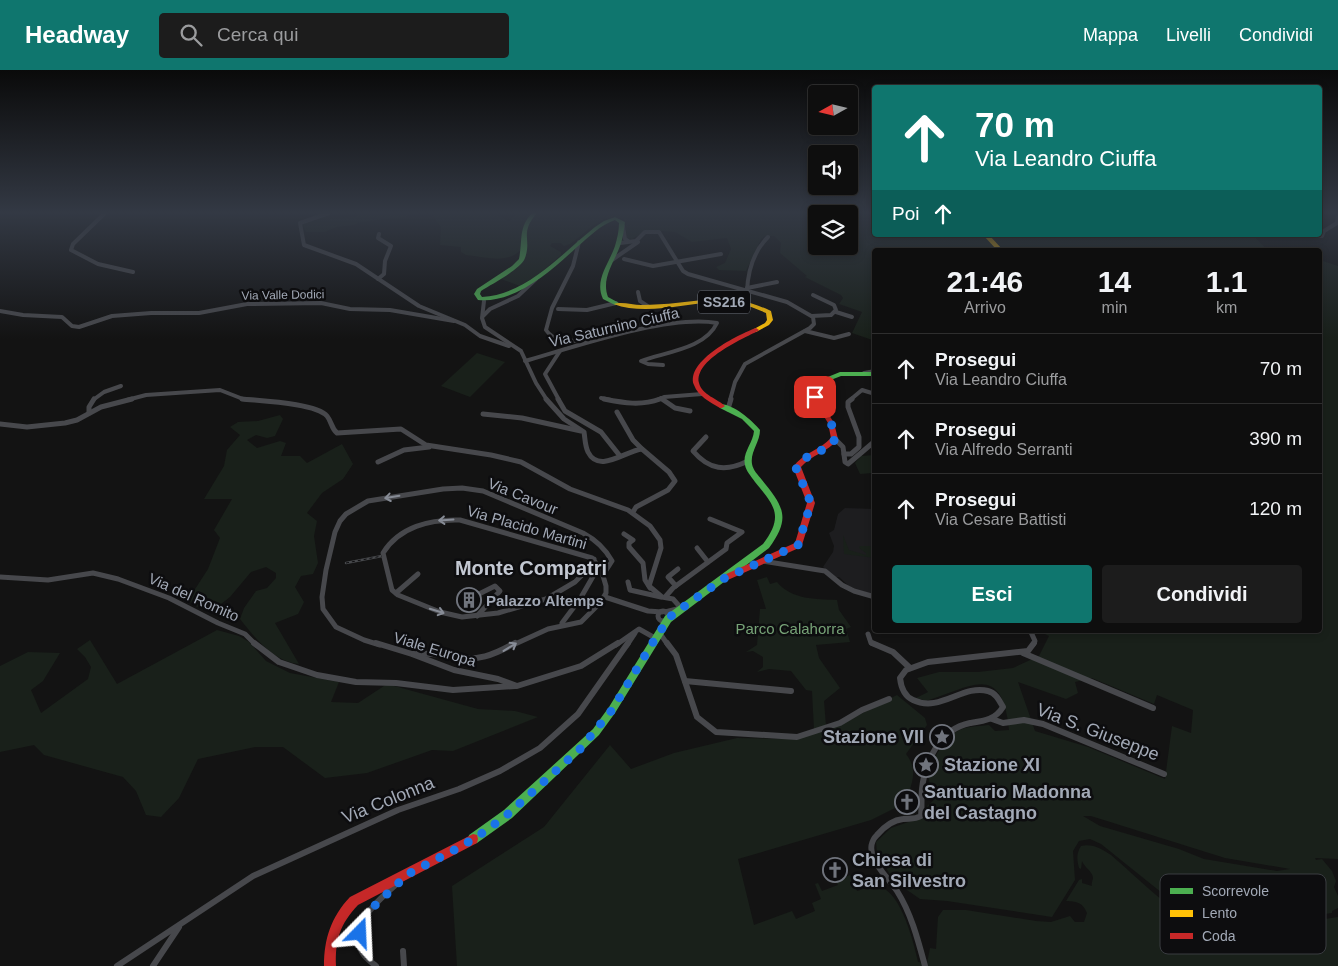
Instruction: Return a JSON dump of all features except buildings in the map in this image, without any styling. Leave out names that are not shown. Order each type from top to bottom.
[{"type":"main road","points":[[523,255],[520,261],[478,291],[478,297],[484,301],[502,299],[540,274],[564,255]]},
{"type":"main road","points":[[614,255],[600,290],[604,297],[616,303]]},
{"type":"main road","name":"SS216","points":[[616,303],[649,307],[735,302],[761,306],[770,314],[770,320],[767,324],[714,351],[703,362],[697,370],[695,378],[697,387],[702,394]]},
{"type":"main road","points":[[723,579],[798,545],[811,503],[796,468],[803,458],[829,446],[835,439],[831,422],[813,394],[814,385],[818,381],[837,375],[872,372]]},
{"type":"main road","points":[[330,966],[329,949],[333,931],[348,907],[363,895],[462,846],[508,814],[568,760],[605,720],[658,633],[664,616],[681,608],[723,579],[766,546],[776,535],[782,519],[777,504],[752,472],[748,461],[757,433],[754,426],[740,415],[730,403],[718,404],[702,394]]},
{"type":"street","points":[[80,255],[96,263],[133,272]]},
{"type":"street","points":[[330,255],[355,264],[419,306],[467,326],[480,336],[521,351]]},
{"type":"street","points":[[378,279],[384,274],[387,255]]},
{"type":"street","points":[[576,255],[573,266],[552,308],[546,328],[548,335],[552,338],[596,340]]},
{"type":"street","points":[[612,260],[619,255]]},
{"type":"street","points":[[673,255],[683,271],[691,276],[787,302],[812,316],[831,315],[836,312],[852,317]]},
{"type":"street","points":[[624,259],[652,266],[717,255]]},
{"type":"street","points":[[747,290],[748,271],[755,255]]},
{"type":"street","points":[[482,317],[492,308],[518,296],[540,274]]},
{"type":"street","points":[[747,290],[777,282]]},
{"type":"street","points":[[638,292],[640,301],[649,307]]},
{"type":"street","points":[[813,295],[834,305],[836,312]]},
{"type":"street","points":[[484,301],[483,323],[488,330],[521,351],[550,405],[564,419],[584,432],[587,449],[594,460],[606,462],[637,449],[645,451]]},
{"type":"street","name":"Via Valle Dodici","points":[[0,312],[60,317],[74,327],[82,326],[108,316],[152,313],[199,313],[249,304],[324,303],[350,309],[390,310],[454,321]]},
{"type":"street","points":[[558,308],[574,311],[595,309],[616,303]]},
{"type":"street","points":[[730,403],[735,382],[743,366],[748,361],[805,331],[814,324],[812,316]]},
{"type":"street","name":"Via Saturnino Ciuffa","points":[[525,361],[596,340],[684,322],[708,320],[717,323],[716,328],[702,340],[672,352],[641,361],[663,365]]},
{"type":"street","points":[[805,331],[834,338],[849,334]]},
{"type":"street","points":[[571,340],[577,343],[574,346]]},
{"type":"street","points":[[560,350],[548,366],[546,374],[563,408],[570,415],[601,432],[620,456]]},
{"type":"street","points":[[89,413],[89,405],[95,397],[121,386]]},
{"type":"street","points":[[844,454],[852,454],[860,447],[859,437],[848,402],[863,389],[872,393]]},
{"type":"street","points":[[0,424],[27,427],[65,423],[77,420],[101,407],[149,394],[222,390],[243,399],[267,400],[315,409],[327,416],[333,430],[338,433],[401,429],[408,431],[418,442],[431,446],[475,452],[525,463],[571,490],[624,506],[643,519],[655,531],[661,542],[649,586],[652,589]]},
{"type":"street","points":[[601,398],[631,404],[664,397],[702,394]]},
{"type":"street","points":[[661,398],[675,408],[690,411]]},
{"type":"street","points":[[618,412],[633,440],[669,472],[675,481],[668,490],[642,504],[624,506]]},
{"type":"street","points":[[483,414],[522,418],[584,432]]},
{"type":"street","points":[[706,437],[693,451],[711,466],[731,469],[748,461]]},
{"type":"street","points":[[835,439],[843,447],[845,463],[849,464],[872,444]]},
{"type":"street","points":[[378,462],[404,450],[424,449],[431,446]]},
{"type":"street","name":"Via Cavour","points":[[340,521],[353,509],[368,501],[443,489],[462,488],[483,492],[582,532],[597,541],[608,553],[612,561],[603,575]]},
{"type":"street","points":[[633,512],[638,511],[642,504]]},
{"type":"street","points":[[642,504],[641,512],[643,519]]},
{"type":"street","points":[[628,582],[630,590],[657,598],[664,597],[726,549],[727,544],[742,532],[710,519]]},
{"type":"street","name":"Via Placido Martini","points":[[396,593],[390,583],[383,553],[385,548],[394,538],[416,527],[440,520],[467,521],[551,548],[594,559]]},
{"type":"street","name":"Viale Europa","points":[[340,521],[335,532],[322,597],[326,614],[336,627],[346,633],[412,654],[454,670],[498,679],[518,686]]},
{"type":"street","points":[[624,534],[633,540],[629,547],[645,566],[643,578],[647,586],[664,597],[675,600],[681,608]]},
{"type":"street","points":[[697,548],[708,562]]},
{"type":"street","points":[[412,654],[422,652],[466,660],[496,655],[516,643],[559,624],[581,622],[586,614],[601,604],[605,597],[606,584],[598,562],[594,559],[590,567],[575,582],[546,599],[517,608],[462,617],[440,612],[396,593],[418,574]]},
{"type":"street","points":[[762,561],[825,570],[842,585],[872,596]]},
{"type":"street","points":[[559,624],[580,600],[595,573],[590,567]]},
{"type":"street","points":[[676,586],[668,577],[678,569]]},
{"type":"street","name":"Via del Romito","points":[[0,577],[48,580],[86,573],[100,574],[153,590],[242,633],[264,653],[289,667],[325,677],[458,690],[518,686]]},
{"type":"street","points":[[477,616],[500,591],[495,586],[479,594]]},
{"type":"street","points":[[605,597],[664,616]]},
{"type":"street","points":[[518,686],[581,666],[600,656],[639,629],[658,633],[676,655],[697,717],[710,728],[722,734],[797,737],[811,734],[840,723],[862,710],[889,698]]},
{"type":"street","name":"Via Colonna","points":[[117,966],[253,876],[398,810],[459,789],[500,771],[540,748],[578,714],[639,629]]},
{"type":"street","points":[[992,720],[998,717],[1003,707],[998,696],[988,690],[974,691],[934,705],[916,703],[908,698],[900,685],[902,672],[928,662],[1021,652],[1032,648],[1035,641],[1031,633]]},
{"type":"street","points":[[868,634],[871,643],[885,646],[898,654],[910,668]]},
{"type":"street","points":[[1021,652],[1153,708]]},
{"type":"street","points":[[685,681],[791,691]]},
{"type":"street","name":"Via S. Giuseppe","points":[[925,966],[916,929],[897,891],[872,853],[872,844],[875,836],[896,821],[917,819],[921,816],[922,789],[926,769],[946,734],[954,727],[963,723],[992,720],[1003,724],[1024,720],[1043,724],[1164,774]]},
{"type":"street","points":[[376,966],[364,955],[360,947],[362,923],[372,907],[408,874]]},
{"type":"street","points":[[153,966],[181,925]]},
{"type":"street","points":[[403,951],[404,966]]},
{"type":"shaded area","points":[[845,508],[872,509],[872,594],[850,587],[823,567],[833,552],[834,546],[829,533],[834,530],[838,514]]},
{"type":"green space","points":[[466,255],[514,255],[497,259]]},
{"type":"green space","points":[[521,255],[561,255],[538,275],[520,286],[501,279],[519,264]]},
{"type":"green space","points":[[729,255],[754,255],[746,271],[719,270],[716,267],[725,263]]},
{"type":"green space","points":[[782,255],[872,255],[872,340],[852,333],[862,312],[839,304],[843,298],[841,295],[805,277],[807,276]]},
{"type":"green space","points":[[1322,261],[1338,266],[1338,859],[1315,858],[1316,860],[1322,859],[1332,871],[1336,881],[1334,887],[1338,896],[1338,908],[1332,911],[1332,913],[1326,914],[1326,874],[1160,874],[1160,891],[1101,844],[1090,839],[1079,841],[1073,851],[1075,880],[1052,917],[947,901],[920,899],[894,881],[877,853],[876,842],[891,828],[923,817],[927,806],[934,800],[929,780],[930,773],[935,758],[944,743],[956,732],[968,727],[989,725],[995,731],[1009,730],[1005,708],[999,694],[991,687],[981,684],[970,686],[926,701],[916,698],[928,692],[917,678],[939,672],[978,672],[1013,668],[1039,656],[1049,636],[1043,633],[1322,633]],"holes":[[[1092,678],[1154,704],[1157,695],[1193,710],[1191,733],[1172,726],[1165,779],[1088,747],[1035,731],[1018,682],[1066,699],[1078,693],[1075,682]],[[1083,816],[1091,816],[1225,858],[1290,869],[1277,871],[1204,859],[1179,849],[1100,826]]]},
{"type":"green space","points":[[477,353],[505,362],[470,397],[441,386]]},
{"type":"green space","points":[[280,415],[283,419],[275,436],[267,438],[256,435],[247,440],[257,448],[280,441],[286,443],[281,456],[300,456],[307,463],[342,444],[353,464],[343,479],[322,493],[307,513],[317,521],[314,536],[318,563],[313,574],[301,576],[295,587],[304,602],[298,614],[275,623],[299,664],[281,659],[273,654],[240,619],[244,608],[256,591],[267,588],[276,578],[276,573],[266,567],[251,572],[230,597],[212,611],[195,606],[188,600],[208,569],[220,538],[214,530],[232,499],[204,499],[224,466],[227,450],[240,435],[230,427],[238,422],[258,421]]},
{"type":"green space","points":[[872,455],[872,473],[860,474],[855,463],[861,456]]},
{"type":"green space","points":[[843,535],[849,550],[866,555],[859,548],[860,546],[872,548],[872,558],[844,554]]},
{"type":"green space","name":"Parco Calahorra","points":[[767,577],[770,584],[777,582],[783,588],[797,595],[813,599],[837,600],[839,610],[851,627],[846,629],[850,642],[816,645],[819,658],[840,688],[824,701],[826,726],[814,730],[812,691],[806,690],[791,671],[769,669],[757,672],[763,667],[763,657],[753,651],[746,652],[757,645],[760,609],[766,609],[757,580]]},
{"type":"green space","points":[[217,630],[239,636],[249,642],[266,661],[290,673],[339,682],[331,702],[358,703],[387,684],[478,709],[515,711],[538,717],[453,751],[432,750],[367,773],[325,778],[283,747],[255,747],[198,759],[179,798],[161,817],[146,815],[136,791],[123,777],[44,755],[34,745],[0,752],[0,666],[28,652],[60,653],[43,681],[31,690],[41,713],[88,679],[91,667],[77,649],[90,640],[117,684]]},
{"type":"green space","points":[[897,695],[925,718],[927,725],[906,754],[913,768],[909,792],[898,795],[901,805],[871,820],[738,859],[754,925],[792,911],[796,919],[815,911],[812,903],[821,899],[815,884],[818,883],[822,891],[838,885],[836,881],[850,875],[857,891],[871,887],[880,887],[894,898],[905,919],[918,962],[927,963],[930,948],[936,949],[938,917],[943,910],[966,910],[1051,922],[1070,916],[1075,922],[1084,922],[1087,913],[1083,906],[1066,901],[1079,880],[1082,879],[1082,883],[1092,886],[1092,874],[1082,861],[1081,869],[1079,868],[1077,860],[1081,846],[1089,845],[1111,855],[1160,898],[1160,954],[1326,954],[1326,919],[1338,917],[1338,966],[457,966],[452,886],[544,827],[610,745],[631,769],[674,753],[737,738],[797,739],[840,725]]},
{"type":"railway","points":[[346,563],[382,556]]},
{"type":"traffic: fast","points":[[523,255],[522,259],[514,267],[479,290],[477,294],[480,299],[494,298],[521,288],[565,255]]},
{"type":"traffic: fast","points":[[614,255],[602,286],[605,298],[617,304]]},
{"type":"traffic: fast","points":[[813,394],[815,384],[840,374],[872,374]]},
{"type":"traffic: fast","points":[[473,839],[508,814],[596,732],[612,710],[668,619],[766,546],[773,536],[778,527],[779,519],[776,504],[749,468],[748,463],[757,430],[744,417],[722,406]]},
{"type":"traffic: slow","points":[[617,304],[636,307],[714,301],[733,301],[751,304],[769,312],[770,320],[767,324],[756,330]]},
{"type":"traffic: jam","points":[[722,406],[704,395],[696,384],[697,373],[703,363],[715,353],[756,330]]},
{"type":"traffic: jam","points":[[727,577],[798,545],[811,503],[797,467],[801,462],[826,447],[835,439],[831,423],[813,394]]},
{"type":"traffic: jam","points":[[330,966],[330,947],[334,931],[342,915],[354,901],[473,839]]},
{"type":"place","name":"Palazzo Altemps","points":[[469,600]]},
{"type":"place","name":"Stazione VII","points":[[942,737]]},
{"type":"place","name":"Stazione XI","points":[[926,765]]},
{"type":"place","name":"Santuario Madonna del Castagno","points":[[907,802]]},
{"type":"place","name":"Chiesa di San Silvestro","points":[[835,870]]},
{"type":"district","name":"Monte Compatri","points":[[531,568]]},
{"type":"route","points":[[360,933],[365,917],[372,907],[408,874],[462,846],[487,830],[508,814],[594,735],[612,710],[664,624],[675,612],[723,579],[796,548],[811,506],[811,500],[797,472],[797,465],[803,458],[829,446],[835,439],[831,422],[815,397]]}]
